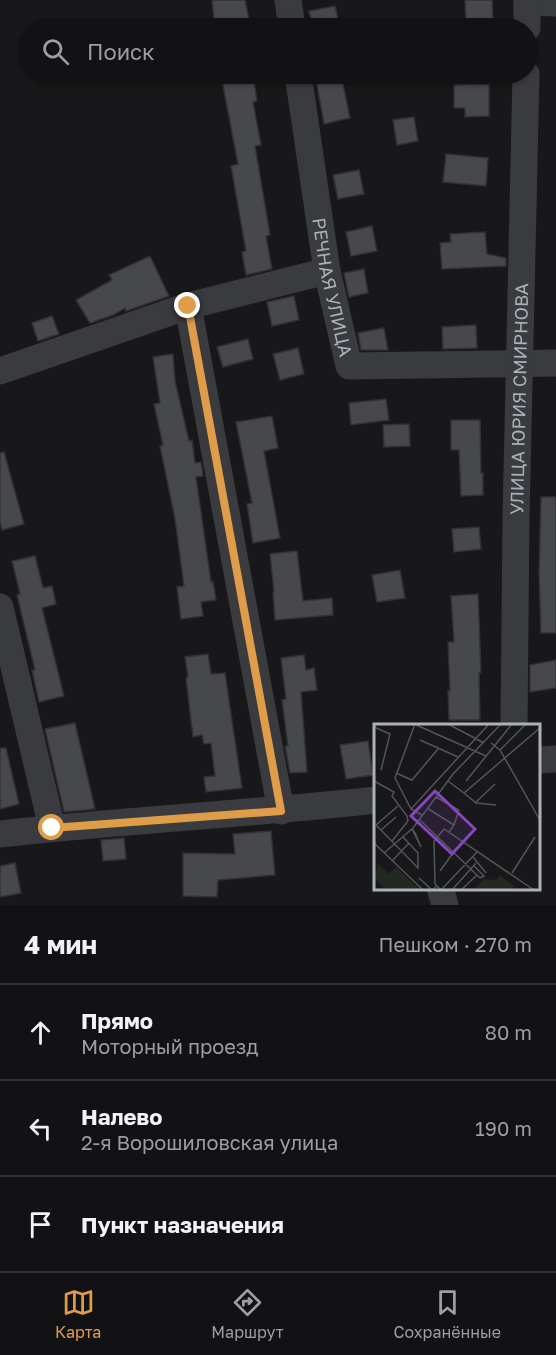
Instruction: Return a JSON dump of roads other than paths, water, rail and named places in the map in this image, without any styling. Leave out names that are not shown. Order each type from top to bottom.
[{"type":"street","points":[[288,0],[291,18]]},
{"type":"street","points":[[527,10],[556,3]]},
{"type":"street","name":"РЕЧНАЯ УЛИЦА","points":[[299,84],[327,271],[349,366],[520,365]]},
{"type":"street","name":"УЛИЦА ЮРИЯ СМИРНОВА","points":[[514,724],[516,517],[526,84]]},
{"type":"street","points":[[0,371],[188,306],[327,271]]},
{"type":"street","points":[[188,306],[281,811]]},
{"type":"street","points":[[520,365],[556,363]]},
{"type":"street","points":[[0,607],[52,828]]},
{"type":"street","points":[[541,760],[556,759]]},
{"type":"street","points":[[0,834],[281,811],[374,800]]},
{"type":"street","points":[[441,890],[445,905]]}]
